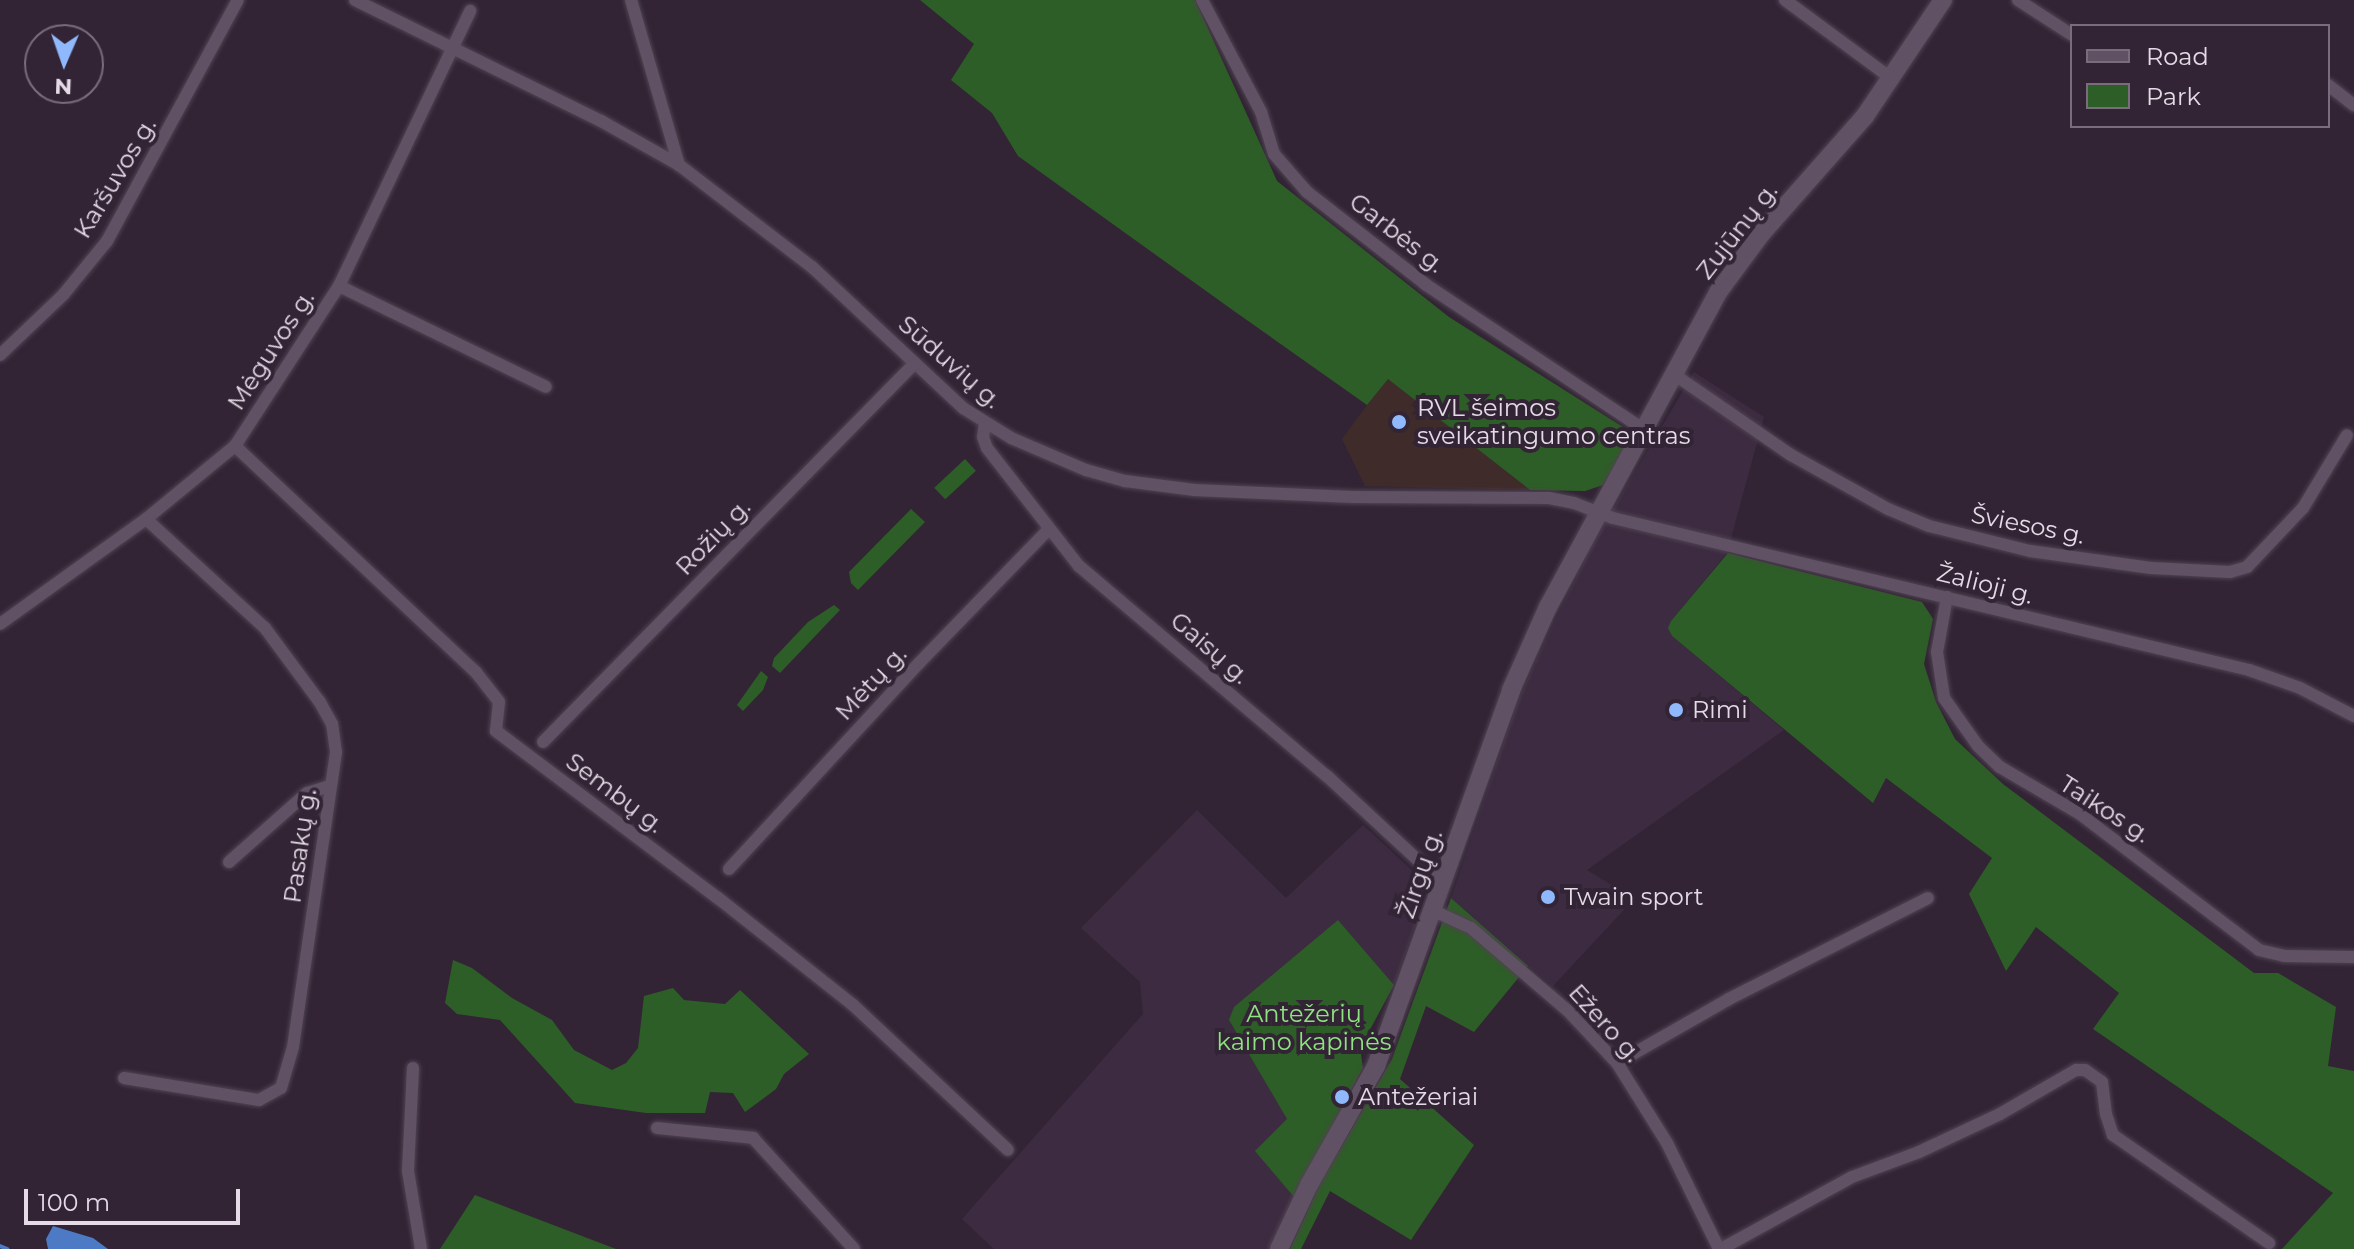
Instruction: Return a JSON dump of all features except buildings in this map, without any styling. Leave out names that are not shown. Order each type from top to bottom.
[{"type":"street","name":"Karšuvos g.","points":[[0,355],[63,295],[107,241],[238,0]]},
{"type":"street","name":"Sūduvių g.","points":[[355,0],[601,121],[679,165],[812,267],[985,423],[1011,438],[1086,470],[1162,487],[1353,497],[1549,498],[1600,512]]},
{"type":"street","points":[[631,0],[679,165]]},
{"type":"street","name":"Garbės g.","points":[[1202,0],[1261,112],[1274,154],[1307,192],[1425,284],[1645,430]]},
{"type":"street","points":[[1785,0],[1892,79]]},
{"type":"street","name":"Zujūnų g.","points":[[1600,512],[1707,312],[1739,262],[1892,79],[1943,0]]},
{"type":"street","points":[[2018,0],[2070,34]]},
{"type":"street","name":"Mėguvos g.","points":[[0,624],[146,519],[235,446],[339,286],[470,11]]},
{"type":"street","points":[[2330,87],[2354,105]]},
{"type":"street","points":[[339,286],[546,387]]},
{"type":"street","name":"Rožių g.","points":[[543,742],[915,363]]},
{"type":"street","name":"Šviesos g.","points":[[1675,375],[1791,455],[1888,509],[1929,526],[2030,551],[2151,568],[2230,572],[2247,567],[2303,508],[2347,435]]},
{"type":"street","name":"Gaisų g.","points":[[985,423],[983,437],[987,448],[1079,566],[1327,776],[1422,864],[1446,875]]},
{"type":"street","name":"Sembų g.","points":[[235,446],[475,671],[499,702],[496,731],[709,891],[853,1005],[1008,1150]]},
{"type":"street","name":"Žalioji g.","points":[[1600,512],[1613,518],[2249,670],[2300,688],[2354,716]]},
{"type":"street","name":"Žirgų g.","points":[[1279,1249],[1309,1185],[1376,1066],[1511,690],[1548,607],[1600,512]]},
{"type":"street","name":"Pasakų g.","points":[[124,1078],[259,1100],[281,1088],[293,1047],[336,740],[319,701],[265,628],[146,519]]},
{"type":"street","name":"Mėtų g.","points":[[729,869],[920,662],[1048,530]]},
{"type":"street","name":"Taikos g.","points":[[1947,597],[1937,652],[1944,698],[1978,746],[2000,767],[2080,814],[2259,950],[2284,956],[2354,957]]},
{"type":"street","points":[[229,862],[307,793],[330,786]]},
{"type":"street","points":[[1617,1063],[1729,999],[1928,898]]},
{"type":"street","name":"Ežero g.","points":[[1434,911],[1471,928],[1567,1010],[1617,1063],[1667,1143],[1720,1249]]},
{"type":"street","points":[[413,1068],[408,1171],[421,1249]]},
{"type":"street","points":[[1720,1249],[1852,1177],[1919,1152],[2000,1114],[2076,1070],[2085,1070],[2102,1082],[2106,1114],[2113,1135],[2269,1243]]},
{"type":"street","points":[[657,1128],[753,1138],[854,1249]]},
{"type":"shaded area","points":[[1694,372],[1764,417],[1727,553],[1671,621],[1672,636],[1784,730],[1587,870],[1634,899],[1553,986],[1451,898],[1518,701],[1543,646],[1592,545]]},
{"type":"shaded area","name":"RVL šeimos sveikatingumo centras","points":[[1387,378],[1530,490],[1365,486],[1342,439]]},
{"type":"shaded area","points":[[1197,810],[1286,898],[1363,825],[1429,886],[1394,985],[1338,920],[1229,1020],[1288,1120],[1256,1151],[1294,1197],[1269,1249],[994,1249],[962,1219],[1143,1014],[1140,982],[1081,928]]},
{"type":"green space","points":[[920,0],[1195,0],[1277,181],[1449,317],[1634,434],[1603,485],[1585,491],[1530,490],[1388,379],[1367,405],[1234,311],[1018,156],[992,113],[951,80],[974,44]]},
{"type":"green space","points":[[965,459],[976,471],[945,499],[934,488]]},
{"type":"green space","points":[[911,509],[925,522],[858,590],[851,583],[849,572]]},
{"type":"green space","points":[[1728,553],[1922,602],[1933,619],[1924,664],[1936,702],[1955,739],[2003,784],[2254,973],[2278,973],[2336,1007],[2328,1066],[2354,1071],[2354,1249],[2282,1249],[2333,1193],[2093,1029],[2119,993],[2036,927],[2006,971],[1969,894],[1992,858],[1886,778],[1873,803],[1672,636],[1668,628],[1671,621]]},
{"type":"green space","points":[[834,605],[840,610],[780,673],[772,666],[774,658],[808,622]]},
{"type":"green space","points":[[761,671],[768,677],[763,690],[743,711],[737,705]]},
{"type":"green space","points":[[1451,898],[1528,966],[1474,1032],[1426,1006],[1400,1079],[1474,1145],[1411,1240],[1330,1191],[1301,1249],[1290,1249],[1320,1184],[1392,1059]]},
{"type":"green space","name":"Antežerių kaimo kapinės","points":[[1338,920],[1394,985],[1360,1048],[1363,1068],[1294,1197],[1255,1151],[1287,1119],[1229,1020],[1234,1007]]},
{"type":"green space","points":[[453,960],[472,968],[512,998],[552,1020],[574,1050],[612,1070],[626,1063],[638,1048],[644,996],[673,988],[684,1000],[725,1004],[740,990],[809,1054],[784,1074],[776,1089],[745,1112],[733,1093],[710,1092],[705,1113],[646,1113],[575,1103],[500,1020],[457,1014],[445,1003]]},
{"type":"green space","points":[[475,1195],[616,1249],[440,1249]]},
{"type":"water","points":[[53,1226],[93,1238],[108,1249],[48,1249],[46,1239]]},
{"type":"waterway","points":[[0,1246],[7,1249]]},
{"type":"place","name":"RVL šeimos sveikatingumo centras","points":[[1399,422]]},
{"type":"place","name":"Rimi","points":[[1676,710]]},
{"type":"place","name":"Twain sport","points":[[1548,897]]},
{"type":"place","name":"Antežeriai","points":[[1342,1097]]}]
